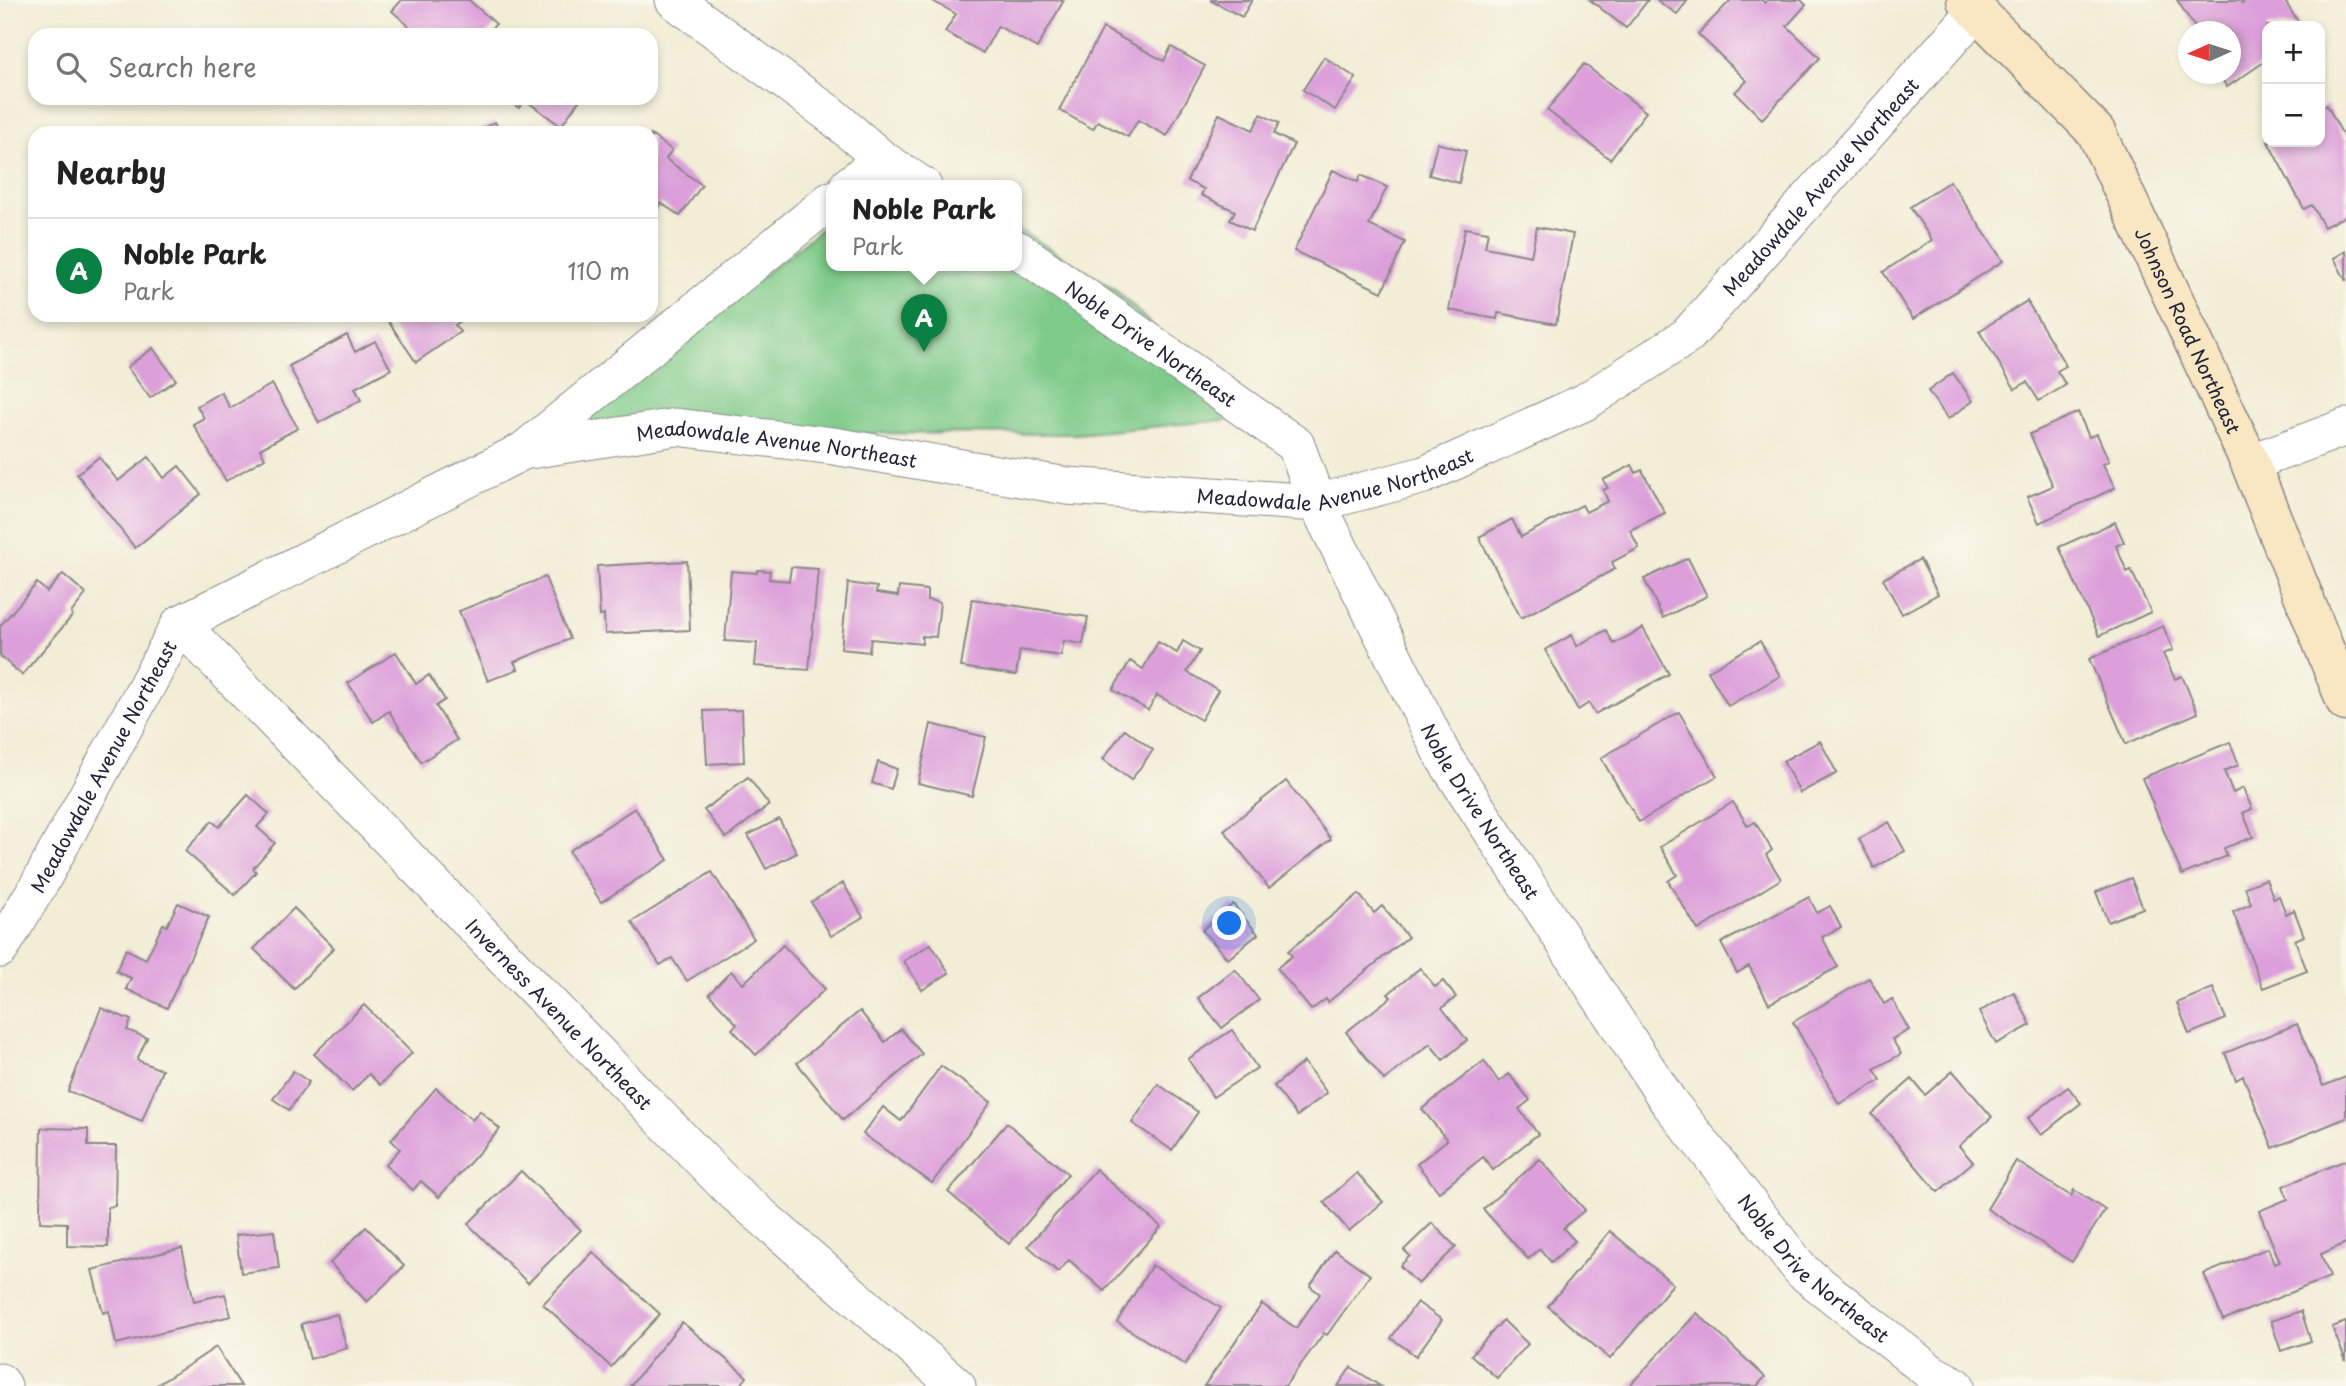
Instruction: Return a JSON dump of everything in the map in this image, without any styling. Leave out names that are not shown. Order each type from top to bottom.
[{"type":"street","points":[[674,0],[831,115],[882,159],[914,180]]},
{"type":"street","name":"Johnson Road Northeast","points":[[1971,5],[2096,132],[2250,463],[2346,702]]},
{"type":"street","name":"Meadowdale Avenue Northeast","points":[[523,452],[676,427],[834,446],[1067,486],[1317,502],[1424,475],[1585,402],[1687,335],[1971,5]]},
{"type":"street","points":[[856,180],[882,159]]},
{"type":"street","name":"Meadowdale Avenue Northeast","points":[[0,949],[41,881],[180,624],[523,452],[826,204]]},
{"type":"street","name":"Noble Drive Northeast","points":[[1022,252],[1297,445],[1317,502],[1443,755],[1668,1101],[1802,1272],[1933,1374],[1956,1386]]},
{"type":"street","points":[[2250,463],[2346,427]]},
{"type":"street","name":"Inverness Avenue Northeast","points":[[180,624],[728,1187],[957,1386]]},
{"type":"green space","points":[[826,225],[826,271],[1022,271],[1022,231],[1116,290],[1247,418],[1076,434],[569,432]]},
{"type":"building","points":[[402,0],[469,0],[496,24],[492,28],[411,28],[392,11]]},
{"type":"building","points":[[931,0],[1064,0],[1037,48],[998,26],[983,53],[945,32],[956,14]]},
{"type":"building","points":[[1210,0],[1252,0],[1242,17]]},
{"type":"building","points":[[1590,0],[1648,0],[1626,28]]},
{"type":"building","points":[[1656,0],[1688,0],[1677,14]]},
{"type":"building","points":[[1731,0],[1762,0],[1765,3],[1767,0],[1801,0],[1806,5],[1787,26],[1820,58],[1762,119],[1735,92],[1747,81],[1698,34]]},
{"type":"building","points":[[2177,0],[2240,0],[2242,3],[2246,0],[2284,0],[2298,21],[2262,21],[2262,63],[2241,78],[2241,21],[2191,21]]},
{"type":"building","points":[[1103,28],[1164,61],[1171,47],[1205,66],[1167,136],[1138,120],[1128,137],[1098,121],[1093,129],[1059,110]]},
{"type":"building","points":[[1324,57],[1356,78],[1335,110],[1303,90]]},
{"type":"building","points":[[1584,64],[1646,112],[1610,159],[1547,110]]},
{"type":"building","points":[[532,105],[576,105],[561,126]]},
{"type":"building","points":[[2327,105],[2346,141],[2346,216],[2324,227],[2312,205],[2304,209],[2271,147],[2325,147]]},
{"type":"building","points":[[1219,114],[1253,130],[1261,114],[1279,123],[1274,134],[1294,144],[1252,231],[1230,220],[1235,211],[1201,195],[1204,189],[1187,181]]},
{"type":"building","points":[[658,140],[672,150],[666,159],[702,185],[680,216],[661,203],[658,208]]},
{"type":"building","points":[[1437,143],[1466,151],[1459,183],[1429,175]]},
{"type":"building","points":[[1333,170],[1358,182],[1361,175],[1387,187],[1369,225],[1405,242],[1382,292],[1294,251]]},
{"type":"building","points":[[1950,181],[2003,261],[1913,319],[1883,272],[1932,240],[1910,207]]},
{"type":"building","points":[[1537,227],[1573,234],[1556,324],[1498,313],[1497,319],[1449,310],[1465,228],[1488,232],[1485,247],[1531,256]]},
{"type":"building","points":[[2346,251],[2346,281],[2334,258]]},
{"type":"building","points":[[2027,301],[2066,366],[2057,371],[2066,385],[2039,401],[2027,382],[2015,389],[1979,331]]},
{"type":"building","points":[[389,322],[459,322],[455,325],[460,332],[416,362]]},
{"type":"building","points":[[347,335],[355,352],[375,341],[391,369],[355,388],[361,400],[319,423],[289,366]]},
{"type":"building","points":[[153,348],[176,380],[150,398],[127,367]]},
{"type":"building","points":[[1953,373],[1973,401],[1948,419],[1928,391]]},
{"type":"building","points":[[272,384],[298,428],[260,449],[265,458],[226,481],[193,424],[204,418],[197,406],[221,392],[230,408]]},
{"type":"building","points":[[2078,412],[2089,437],[2097,434],[2109,461],[2103,464],[2115,488],[2039,523],[2027,497],[2053,486],[2030,434]]},
{"type":"building","points":[[99,457],[118,481],[149,457],[164,478],[179,466],[201,494],[135,548],[77,474]]},
{"type":"building","points":[[1632,465],[1636,473],[1642,470],[1665,513],[1630,530],[1639,548],[1612,562],[1615,569],[1521,618],[1479,537],[1512,519],[1521,537],[1582,505],[1586,512],[1608,501],[1603,490],[1608,488],[1603,480]]},
{"type":"building","points":[[2115,522],[2124,542],[2116,546],[2127,572],[2131,570],[2151,612],[2099,636],[2059,547]]},
{"type":"building","points":[[1688,558],[1707,596],[1663,618],[1644,579]]},
{"type":"building","points":[[1920,559],[1938,594],[1902,614],[1883,579]]},
{"type":"building","points":[[687,561],[690,630],[605,634],[604,615],[600,616],[597,566]]},
{"type":"building","points":[[791,567],[818,569],[809,670],[755,666],[757,643],[725,641],[731,571],[770,571],[769,579],[789,581]]},
{"type":"building","points":[[63,574],[86,594],[71,613],[73,615],[22,675],[0,656],[0,626],[37,583],[47,592]]},
{"type":"building","points":[[545,577],[570,639],[514,662],[518,669],[488,681],[459,611]]},
{"type":"building","points":[[848,583],[877,587],[876,593],[898,596],[899,587],[927,590],[927,600],[940,602],[936,637],[922,636],[922,644],[871,639],[869,652],[841,649]]},
{"type":"building","points":[[972,599],[1088,617],[1083,644],[1064,641],[1061,656],[1020,650],[1016,675],[961,667]]},
{"type":"building","points":[[2163,626],[2173,650],[2163,654],[2175,679],[2182,676],[2198,713],[2126,744],[2089,659]]},
{"type":"building","points":[[1643,628],[1669,674],[1595,714],[1589,703],[1578,710],[1545,650],[1572,635],[1577,646],[1606,630],[1614,644]]},
{"type":"building","points":[[1183,641],[1200,651],[1187,672],[1218,690],[1201,720],[1157,695],[1148,710],[1113,690],[1130,661],[1143,669],[1158,642],[1177,653]]},
{"type":"building","points":[[1760,641],[1780,676],[1728,706],[1708,671]]},
{"type":"building","points":[[396,652],[416,684],[429,675],[445,700],[436,706],[457,740],[421,762],[389,711],[373,722],[348,683]]},
{"type":"building","points":[[742,710],[744,762],[707,764],[704,711]]},
{"type":"building","points":[[1679,712],[1717,776],[1639,822],[1601,758]]},
{"type":"building","points":[[931,724],[986,737],[972,796],[918,783]]},
{"type":"building","points":[[1125,729],[1153,750],[1131,780],[1103,759]]},
{"type":"building","points":[[1820,741],[1837,773],[1800,793],[1783,761]]},
{"type":"building","points":[[2230,742],[2239,765],[2224,771],[2233,793],[2243,788],[2252,809],[2243,813],[2253,837],[2224,848],[2227,856],[2182,875],[2142,778]]},
{"type":"building","points":[[878,762],[897,769],[891,789],[872,783]]},
{"type":"building","points":[[748,777],[769,805],[726,838],[704,810]]},
{"type":"building","points":[[1286,781],[1331,839],[1269,888],[1224,830]]},
{"type":"building","points":[[248,795],[269,814],[257,827],[275,843],[253,868],[256,872],[235,895],[185,851],[212,821],[219,827]]},
{"type":"building","points":[[1733,802],[1748,826],[1755,822],[1772,850],[1766,855],[1781,879],[1698,930],[1668,881],[1677,875],[1660,847]]},
{"type":"building","points":[[635,808],[668,860],[601,902],[569,851]]},
{"type":"building","points":[[779,819],[797,853],[766,869],[748,835]]},
{"type":"building","points":[[1889,822],[1905,851],[1874,868],[1859,839]]},
{"type":"building","points":[[712,872],[754,939],[687,981],[672,958],[660,965],[632,922]]},
{"type":"building","points":[[2131,878],[2143,908],[2108,922],[2096,892]]},
{"type":"building","points":[[2266,879],[2274,899],[2279,896],[2286,914],[2294,910],[2304,936],[2295,940],[2307,971],[2263,988],[2233,912],[2251,904],[2245,887]]},
{"type":"building","points":[[843,883],[863,917],[831,936],[811,902]]},
{"type":"building","points":[[1359,894],[1374,913],[1382,906],[1408,937],[1328,1002],[1326,999],[1311,1010],[1277,968],[1292,956],[1288,951]]},
{"type":"building","points":[[1809,897],[1817,913],[1830,906],[1841,927],[1822,937],[1838,967],[1769,1004],[1749,966],[1737,973],[1721,943]]},
{"type":"building","points":[[178,903],[209,917],[167,1008],[126,989],[131,978],[116,971],[126,949],[146,959],[163,924],[167,926]]},
{"type":"building","points":[[1233,904],[1258,934],[1228,959],[1202,930]]},
{"type":"building","points":[[294,908],[334,948],[294,989],[254,949]]},
{"type":"building","points":[[931,944],[949,973],[922,990],[904,961]]},
{"type":"building","points":[[783,945],[825,989],[756,1055],[732,1029],[737,1024],[709,994],[731,971],[743,984]]},
{"type":"building","points":[[1420,968],[1435,987],[1443,981],[1456,997],[1442,1008],[1467,1040],[1443,1060],[1430,1044],[1384,1080],[1346,1032],[1391,997],[1388,994]]},
{"type":"building","points":[[1235,969],[1259,1000],[1222,1028],[1198,998]]},
{"type":"building","points":[[1869,978],[1884,1004],[1892,999],[1909,1030],[1892,1039],[1901,1054],[1874,1069],[1881,1080],[1839,1104],[1793,1022]]},
{"type":"building","points":[[2213,988],[2226,1019],[2189,1034],[2177,1003]]},
{"type":"building","points":[[2014,992],[2031,1025],[1996,1044],[1979,1012]]},
{"type":"building","points":[[364,1005],[412,1053],[380,1085],[369,1074],[352,1091],[314,1054]]},
{"type":"building","points":[[101,1008],[131,1020],[127,1030],[147,1038],[137,1060],[162,1070],[142,1121],[68,1091]]},
{"type":"building","points":[[860,1011],[885,1042],[901,1029],[922,1054],[843,1120],[797,1063]]},
{"type":"building","points":[[2297,1024],[2323,1086],[2346,1077],[2346,1118],[2273,1148],[2243,1076],[2236,1080],[2225,1053]]},
{"type":"building","points":[[1232,1030],[1257,1068],[1213,1097],[1188,1059]]},
{"type":"building","points":[[1484,1061],[1499,1082],[1509,1074],[1530,1100],[1519,1109],[1538,1134],[1493,1170],[1483,1157],[1439,1192],[1417,1164],[1447,1140],[1422,1109]]},
{"type":"building","points":[[1304,1062],[1327,1093],[1297,1116],[1274,1086]]},
{"type":"building","points":[[941,1066],[991,1102],[932,1183],[863,1134],[883,1107],[901,1121]]},
{"type":"building","points":[[293,1071],[309,1082],[289,1110],[273,1099]]},
{"type":"building","points":[[1953,1071],[1992,1117],[1959,1146],[1973,1162],[1938,1192],[1872,1114],[1912,1079],[1925,1095]]},
{"type":"building","points":[[1158,1084],[1198,1112],[1172,1150],[1132,1123]]},
{"type":"building","points":[[2068,1087],[2081,1103],[2041,1135],[2028,1118]]},
{"type":"building","points":[[436,1088],[472,1120],[480,1111],[500,1129],[439,1197],[421,1181],[413,1190],[385,1165],[400,1149],[391,1140]]},
{"type":"building","points":[[1007,1123],[1068,1174],[1009,1244],[948,1192]]},
{"type":"building","points":[[41,1128],[88,1129],[88,1146],[116,1146],[115,1206],[108,1207],[108,1247],[67,1246],[67,1223],[40,1222]]},
{"type":"building","points":[[1540,1159],[1585,1210],[1563,1228],[1575,1241],[1551,1262],[1540,1249],[1528,1259],[1483,1209]]},
{"type":"building","points":[[2346,1160],[2346,1243],[2321,1254],[2330,1277],[2223,1320],[2204,1274],[2268,1248],[2274,1264],[2280,1262],[2259,1211],[2288,1199],[2283,1186]]},
{"type":"building","points":[[2016,1161],[2071,1196],[2074,1190],[2105,1210],[2072,1262],[1987,1209]]},
{"type":"building","points":[[1096,1169],[1161,1227],[1104,1291],[1069,1260],[1058,1272],[1028,1246]]},
{"type":"building","points":[[521,1171],[581,1230],[528,1283],[468,1224]]},
{"type":"building","points":[[1357,1173],[1383,1202],[1349,1231],[1324,1202]]},
{"type":"building","points":[[1432,1223],[1456,1247],[1418,1284],[1400,1266],[1410,1256],[1404,1250]]},
{"type":"building","points":[[366,1227],[404,1266],[367,1302],[330,1263]]},
{"type":"building","points":[[274,1231],[279,1268],[241,1273],[236,1235]]},
{"type":"building","points":[[1610,1231],[1673,1284],[1610,1359],[1548,1306]]},
{"type":"building","points":[[182,1248],[194,1301],[225,1294],[231,1316],[116,1344],[109,1311],[103,1313],[92,1270]]},
{"type":"building","points":[[1335,1250],[1370,1275],[1327,1335],[1324,1333],[1285,1386],[1204,1386],[1262,1304],[1296,1328],[1320,1294],[1310,1286]]},
{"type":"building","points":[[593,1252],[660,1314],[611,1367],[543,1304]]},
{"type":"building","points":[[1152,1265],[1221,1308],[1185,1365],[1117,1322]]},
{"type":"building","points":[[1417,1302],[1442,1320],[1416,1356],[1391,1338]]},
{"type":"building","points":[[2301,1311],[2311,1341],[2281,1351],[2271,1321]]},
{"type":"building","points":[[1697,1313],[1765,1377],[1757,1386],[1629,1386]]},
{"type":"building","points":[[337,1314],[347,1348],[310,1359],[301,1324]]},
{"type":"building","points":[[1503,1320],[1528,1344],[1497,1378],[1471,1355]]},
{"type":"building","points":[[682,1322],[747,1377],[740,1386],[630,1386]]},
{"type":"building","points":[[2346,1322],[2346,1361],[2332,1327]]},
{"type":"building","points":[[216,1347],[241,1386],[155,1386],[192,1363]]},
{"type":"building","points":[[1351,1367],[1380,1386],[1338,1386]]},
{"type":"place","name":"Noble Park","points":[[924,352]]}]
